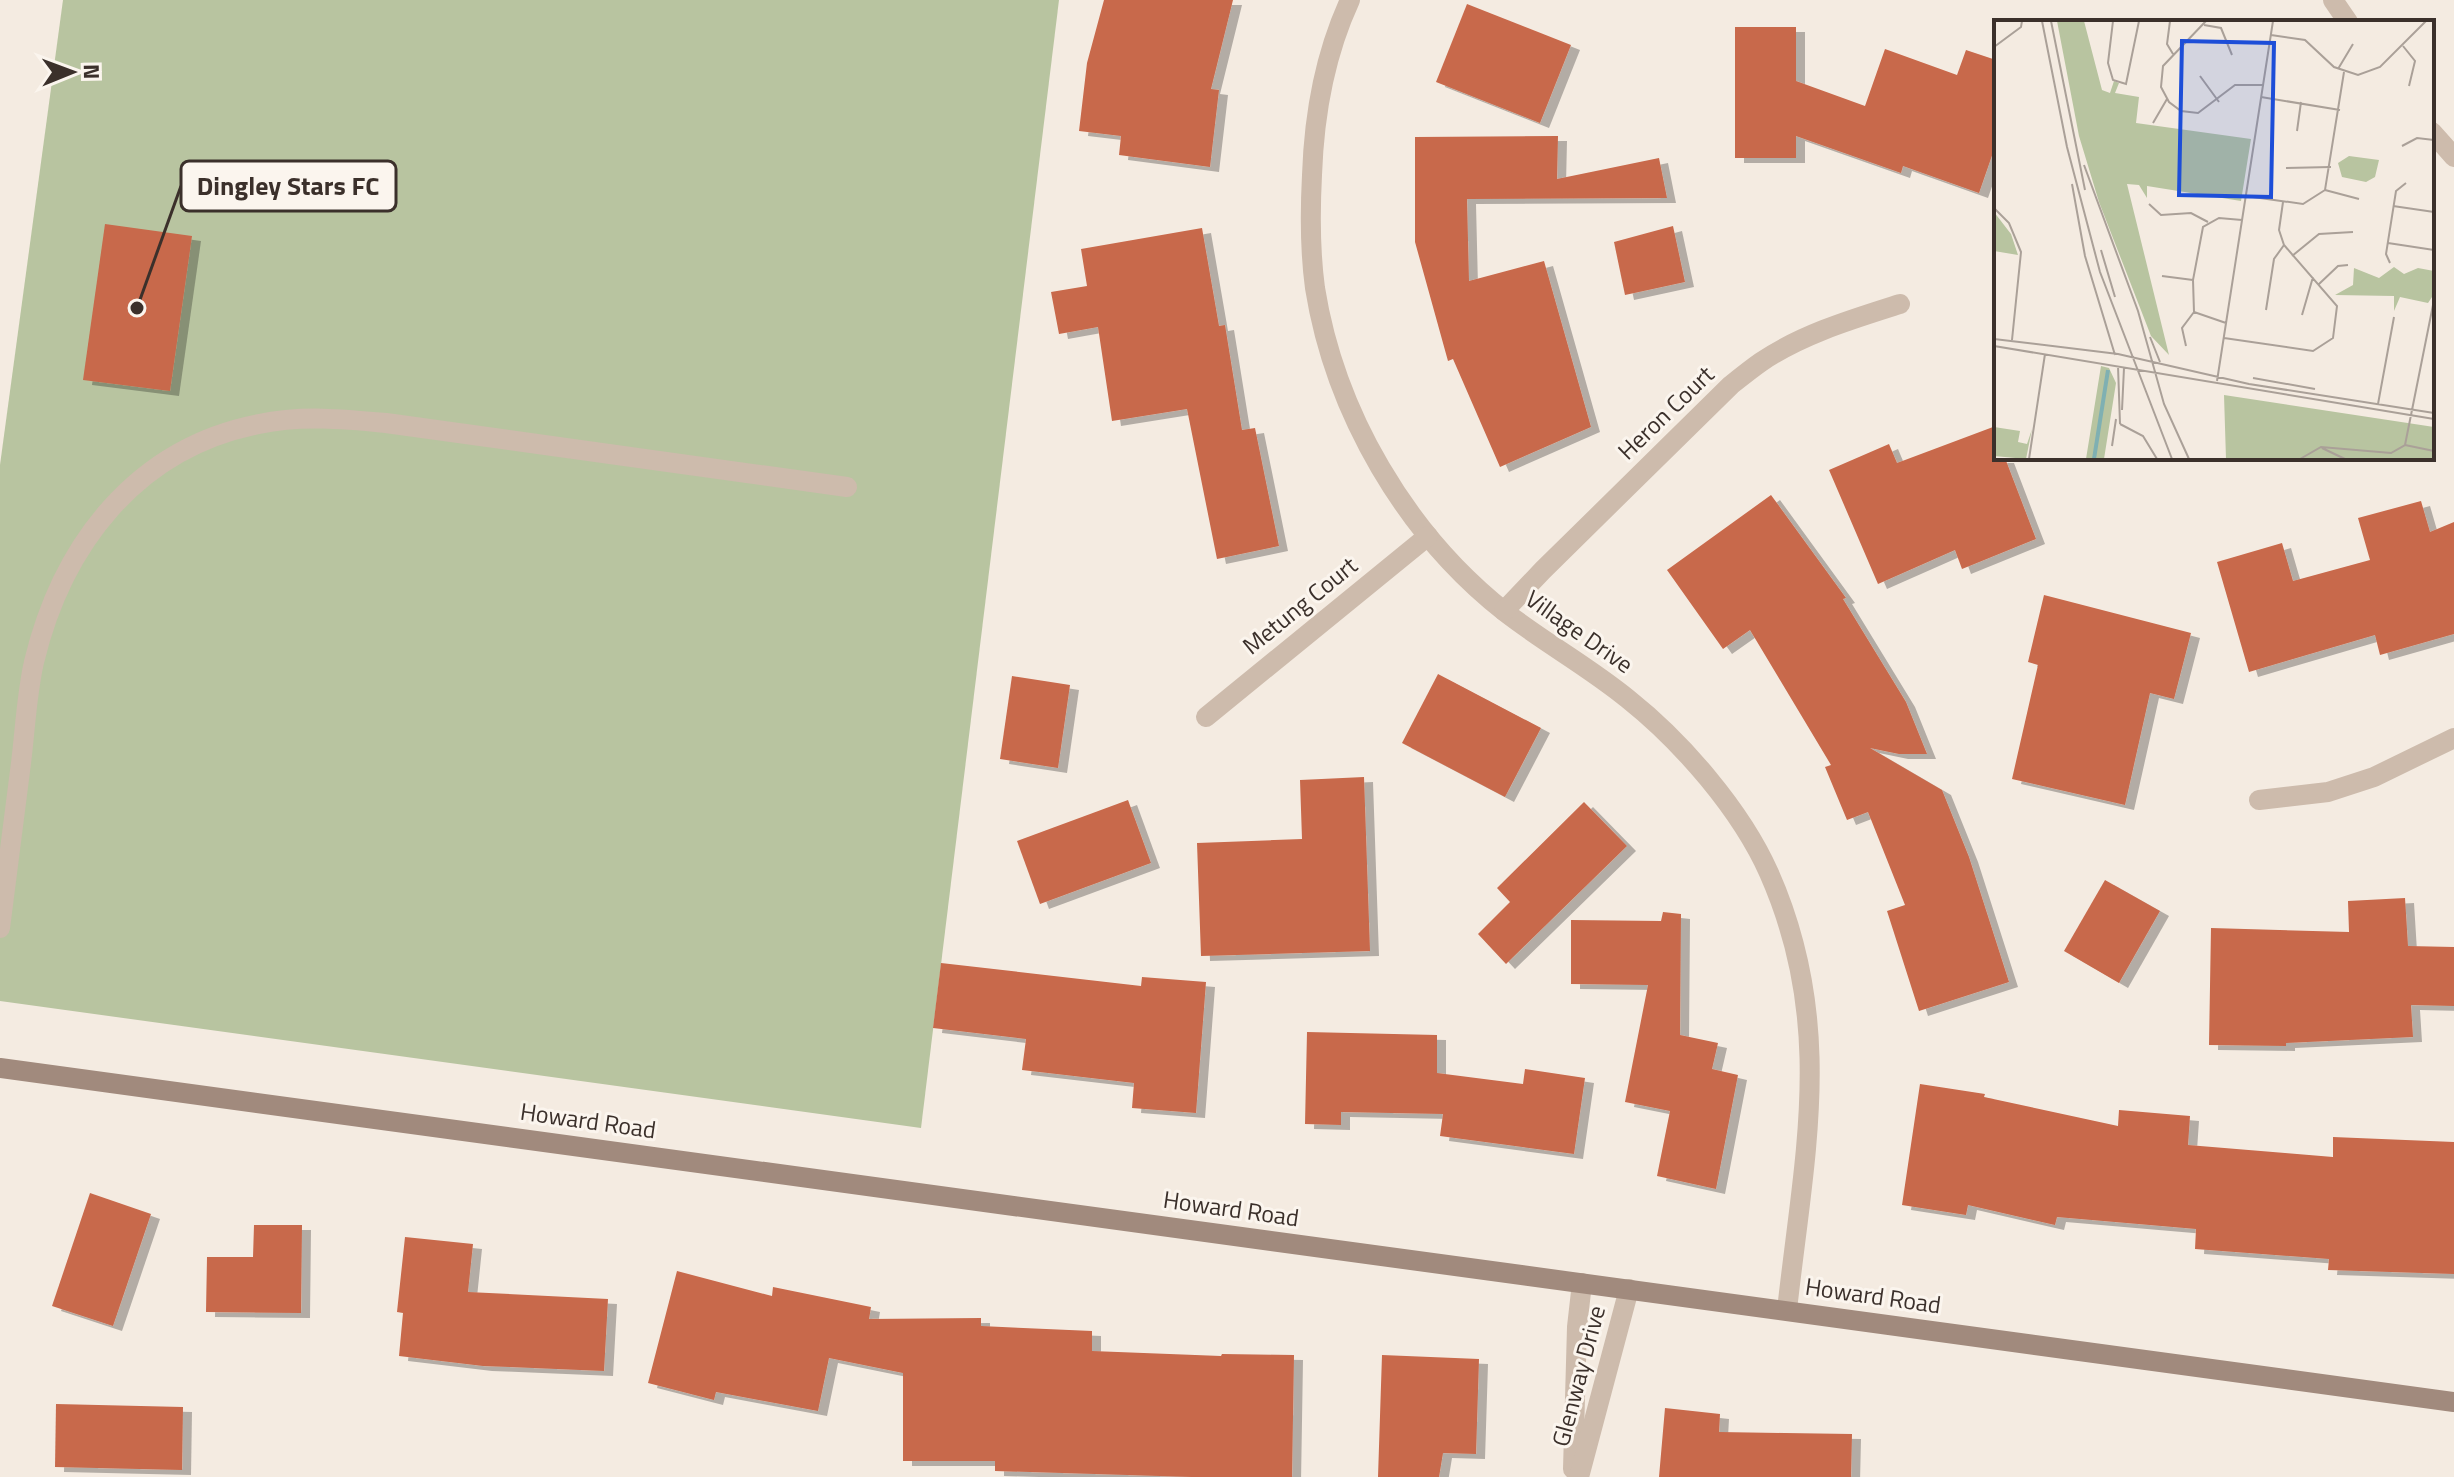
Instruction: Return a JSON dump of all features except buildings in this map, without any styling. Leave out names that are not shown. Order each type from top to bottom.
[{"type":"main road","name":"Howard Road","points":[[0,1068],[2454,1402]]},
{"type":"street","name":"Village Drive","points":[[1350,0],[1342,16],[1323,81],[1313,146],[1310,218],[1315,287],[1330,354],[1353,415],[1386,478],[1428,536],[1461,572],[1504,611],[1626,697],[1670,734],[1742,824],[1768,872],[1801,968],[1812,1073],[1809,1135],[1787,1310]]},
{"type":"street","points":[[2333,0],[2347,20]]},
{"type":"street","points":[[2434,134],[2454,157]]},
{"type":"street","name":"Heron Court","points":[[1504,611],[1731,385],[1797,342],[1838,324],[1900,304]]},
{"type":"street","points":[[0,928],[34,664],[49,612],[70,563],[102,516],[139,481],[176,453],[216,436],[259,424],[317,418],[394,424],[847,487]]},
{"type":"street","name":"Metung Court","points":[[1206,717],[1428,536]]},
{"type":"street","points":[[2259,800],[2328,792],[2374,777],[2454,738]]},
{"type":"street","name":"Glenway Drive","points":[[1576,1477],[1577,1327],[1582,1283]]},
{"type":"street","name":"Glenway Drive","points":[[1576,1477],[1629,1289]]},
{"type":"green space","points":[[63,0],[1059,0],[921,1128],[0,1001],[0,465]]},
{"type":"place","name":"Dingley Stars FC","points":[[137,308]]}]
